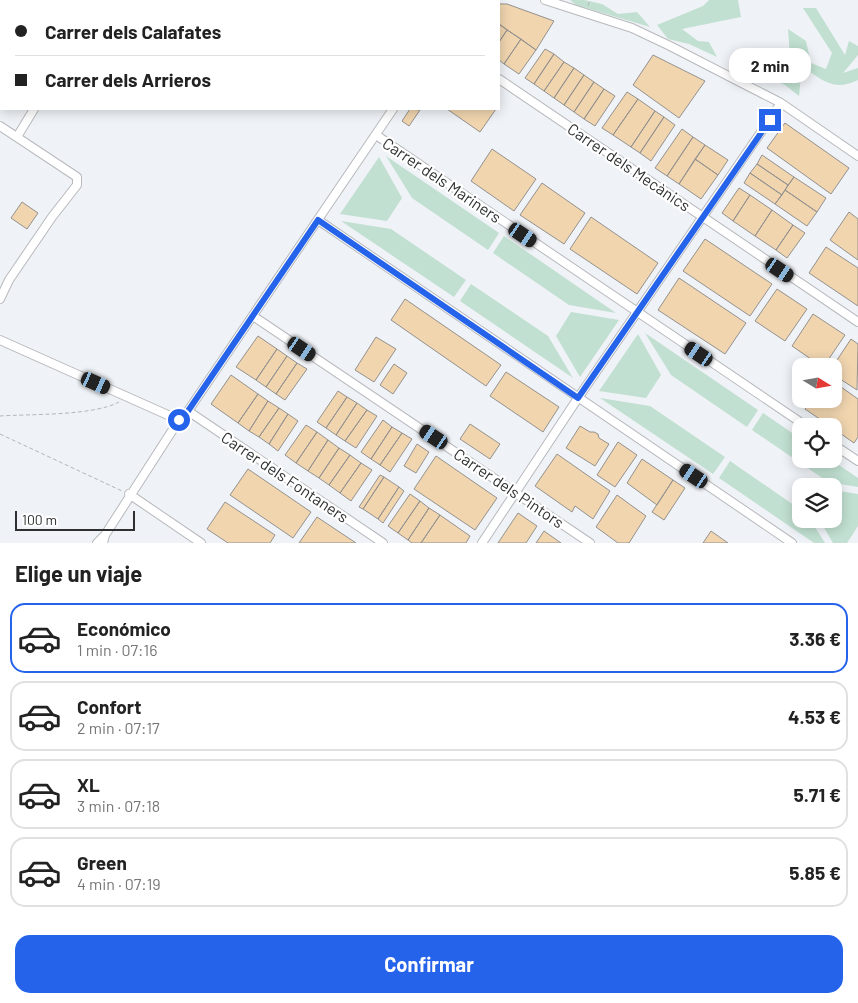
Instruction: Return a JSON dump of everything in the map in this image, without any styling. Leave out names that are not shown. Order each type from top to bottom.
[{"type":"street","points":[[544,0],[632,28],[781,103],[858,156]]},
{"type":"street","name":"Carrer dels Mecànics","points":[[500,80],[858,322]]},
{"type":"street","points":[[482,543],[578,398],[781,103]]},
{"type":"street","points":[[17,137],[33,110]]},
{"type":"street","points":[[97,543],[104,539],[129,494],[179,420],[188,411],[392,110]]},
{"type":"street","points":[[0,126],[77,178],[77,184],[9,280],[0,299]]},
{"type":"street","name":"Carrer dels Mariners","points":[[376,135],[794,418]]},
{"type":"street","points":[[318,220],[792,543]]},
{"type":"street","name":"Carrer dels Pintors","points":[[253,316],[590,543]]},
{"type":"street","points":[[0,340],[179,420]]},
{"type":"street","name":"Carrer dels Fontaners","points":[[188,411],[383,543]]},
{"type":"street","points":[[842,450],[858,461]]},
{"type":"street","points":[[129,494],[201,543]]},
{"type":"path","points":[[0,416],[62,413],[109,407],[128,397]]},
{"type":"path","points":[[0,434],[129,494]]},
{"type":"green space","points":[[570,0],[584,0],[602,4],[618,14],[637,12],[650,27],[576,5]]},
{"type":"green space","points":[[709,0],[738,0],[741,17],[682,29],[698,41],[709,42],[717,57],[689,44],[668,39],[657,25],[703,6]]},
{"type":"green space","points":[[803,8],[816,8],[845,55],[849,41],[858,46],[858,55],[843,73],[858,68],[858,80],[835,85],[822,80],[802,66],[799,96],[785,85],[750,69],[755,51],[764,52],[776,72],[794,84],[788,29],[806,41],[811,63],[826,69],[832,53]]},
{"type":"green space","points":[[386,156],[499,233],[488,250],[412,198]]},
{"type":"green space","points":[[379,157],[402,198],[387,221],[340,214]]},
{"type":"green space","points":[[341,221],[391,229],[466,280],[454,297]]},
{"type":"green space","points":[[504,236],[616,313],[569,305],[493,253]]},
{"type":"green space","points":[[471,284],[548,336],[573,378],[460,301]]},
{"type":"green space","points":[[571,312],[619,320],[580,377],[556,336]]},
{"type":"green space","points":[[645,333],[758,410],[747,427],[671,375]]},
{"type":"green space","points":[[638,334],[661,375],[646,398],[599,391]]},
{"type":"green space","points":[[600,398],[650,406],[725,457],[713,474]]},
{"type":"green space","points":[[763,413],[792,433],[792,457],[752,430]]},
{"type":"green space","points":[[730,461],[792,504],[792,528],[719,478]]},
{"type":"green space","points":[[842,467],[858,478],[858,487],[842,484],[842,478],[822,478],[808,468]]},
{"type":"green space","points":[[842,491],[858,494],[858,526],[847,543],[833,543],[824,528],[842,528]]},
{"type":"green space","points":[[792,528],[816,528],[825,543],[814,543]]},
{"type":"building","points":[[500,4],[507,4],[554,21],[536,50],[500,25]]},
{"type":"building","points":[[500,25],[507,30],[500,40]]},
{"type":"building","points":[[507,30],[521,39],[504,64],[500,61],[500,40]]},
{"type":"building","points":[[521,39],[536,50],[519,74],[504,64]]},
{"type":"building","points":[[545,49],[554,54],[534,84],[525,78]]},
{"type":"building","points":[[554,54],[564,62],[544,91],[534,84]]},
{"type":"building","points":[[653,55],[705,81],[679,118],[633,85]]},
{"type":"building","points":[[564,62],[574,68],[554,98],[544,91]]},
{"type":"building","points":[[574,68],[584,75],[564,105],[554,98]]},
{"type":"building","points":[[584,75],[594,82],[574,112],[564,105]]},
{"type":"building","points":[[594,82],[604,89],[584,119],[574,112]]},
{"type":"building","points":[[604,89],[615,96],[595,126],[584,119]]},
{"type":"building","points":[[627,92],[638,99],[613,135],[602,128]]},
{"type":"building","points":[[638,99],[655,111],[631,147],[613,135]]},
{"type":"building","points":[[409,110],[420,110],[409,126],[402,121]]},
{"type":"building","points":[[448,110],[495,110],[480,132]]},
{"type":"building","points":[[655,111],[664,117],[640,153],[631,147]]},
{"type":"building","points":[[664,117],[675,125],[651,161],[640,153]]},
{"type":"building","points":[[785,123],[849,168],[831,194],[767,148]]},
{"type":"building","points":[[682,129],[693,137],[667,176],[655,168]]},
{"type":"building","points":[[693,137],[705,145],[679,184],[667,176]]},
{"type":"building","points":[[705,145],[728,160],[718,175],[695,159]]},
{"type":"building","points":[[492,149],[536,179],[514,211],[471,181]]},
{"type":"building","points":[[762,155],[794,177],[788,185],[757,164]]},
{"type":"building","points":[[695,159],[718,175],[701,199],[679,184]]},
{"type":"building","points":[[757,164],[788,185],[782,195],[750,173]]},
{"type":"building","points":[[750,173],[782,195],[775,204],[744,183]]},
{"type":"building","points":[[794,177],[826,198],[817,212],[785,190]]},
{"type":"building","points":[[542,183],[585,213],[564,244],[520,215]]},
{"type":"building","points":[[739,188],[750,195],[733,221],[722,213]]},
{"type":"building","points":[[785,190],[817,212],[807,226],[775,204]]},
{"type":"building","points":[[750,195],[772,210],[755,236],[733,221]]},
{"type":"building","points":[[22,202],[38,213],[27,229],[11,218]]},
{"type":"building","points":[[772,210],[793,225],[776,250],[755,236]]},
{"type":"building","points":[[849,212],[858,219],[858,260],[830,240]]},
{"type":"building","points":[[591,217],[658,263],[637,294],[570,249]]},
{"type":"building","points":[[793,225],[805,233],[787,258],[776,250]]},
{"type":"building","points":[[705,239],[772,284],[750,316],[683,271]]},
{"type":"building","points":[[826,247],[858,268],[858,306],[809,273]]},
{"type":"building","points":[[679,278],[746,323],[725,354],[658,310]]},
{"type":"building","points":[[777,289],[807,309],[785,341],[755,321]]},
{"type":"building","points":[[405,299],[501,365],[486,386],[391,320]]},
{"type":"building","points":[[813,314],[845,335],[829,358],[809,358],[792,346]]},
{"type":"building","points":[[258,336],[277,349],[256,380],[236,367]]},
{"type":"building","points":[[376,337],[396,349],[374,382],[355,370]]},
{"type":"building","points":[[851,339],[858,344],[857,390],[842,380],[842,358],[838,358]]},
{"type":"building","points":[[277,349],[287,356],[266,387],[256,380]]},
{"type":"building","points":[[287,356],[297,363],[276,394],[266,387]]},
{"type":"building","points":[[297,363],[307,369],[285,400],[276,394]]},
{"type":"building","points":[[394,364],[407,373],[393,394],[380,385]]},
{"type":"building","points":[[506,372],[559,407],[543,432],[490,396]]},
{"type":"building","points":[[231,375],[258,394],[238,423],[211,404]]},
{"type":"building","points":[[842,388],[858,399],[858,437],[854,443],[842,435],[842,418],[818,418],[805,409],[842,408]]},
{"type":"building","points":[[338,391],[347,397],[326,428],[317,422]]},
{"type":"building","points":[[258,394],[268,401],[249,431],[238,423]]},
{"type":"building","points":[[347,397],[357,403],[336,435],[326,428]]},
{"type":"building","points":[[268,401],[279,408],[259,437],[249,431]]},
{"type":"building","points":[[357,403],[367,410],[345,441],[336,435]]},
{"type":"building","points":[[279,408],[288,414],[269,444],[259,437]]},
{"type":"building","points":[[367,410],[377,416],[356,448],[345,441]]},
{"type":"building","points":[[288,414],[298,421],[278,451],[269,444]]},
{"type":"building","points":[[383,420],[392,427],[371,459],[361,452]]},
{"type":"building","points":[[470,424],[500,444],[490,459],[460,439]]},
{"type":"building","points":[[306,425],[317,432],[296,463],[285,455]]},
{"type":"building","points":[[580,426],[598,434],[599,438],[609,444],[595,466],[566,448]]},
{"type":"building","points":[[392,427],[402,433],[380,465],[371,459]]},
{"type":"building","points":[[317,432],[328,440],[308,471],[296,463]]},
{"type":"building","points":[[402,433],[412,439],[390,472],[380,465]]},
{"type":"building","points":[[328,440],[339,448],[319,478],[308,471]]},
{"type":"building","points":[[618,442],[637,455],[615,487],[597,475]]},
{"type":"building","points":[[417,444],[429,452],[416,473],[404,466]]},
{"type":"building","points":[[339,448],[350,455],[329,485],[319,478]]},
{"type":"building","points":[[557,454],[610,491],[593,519],[575,506],[572,512],[535,486]]},
{"type":"building","points":[[350,455],[361,463],[340,493],[329,485]]},
{"type":"building","points":[[436,456],[497,498],[475,530],[414,489]]},
{"type":"building","points":[[642,459],[673,480],[657,505],[627,483]]},
{"type":"building","points":[[361,463],[372,470],[351,501],[340,493]]},
{"type":"building","points":[[248,469],[311,512],[293,538],[230,495]]},
{"type":"building","points":[[380,475],[384,477],[363,509],[359,507]]},
{"type":"building","points":[[384,477],[399,487],[378,519],[363,509]]},
{"type":"building","points":[[673,480],[685,488],[664,520],[652,512]]},
{"type":"building","points":[[399,487],[404,491],[383,523],[378,519]]},
{"type":"building","points":[[410,494],[420,501],[398,533],[388,526]]},
{"type":"building","points":[[617,495],[646,516],[629,543],[618,543],[596,527]]},
{"type":"building","points":[[420,501],[429,508],[408,540],[398,533]]},
{"type":"building","points":[[225,502],[275,535],[270,543],[228,543],[207,529]]},
{"type":"building","points":[[429,508],[440,515],[421,543],[412,543],[408,540]]},
{"type":"building","points":[[518,513],[537,526],[526,543],[498,543]]},
{"type":"building","points":[[440,515],[470,536],[466,543],[421,543]]},
{"type":"building","points":[[317,517],[356,543],[299,543]]},
{"type":"building","points":[[544,531],[561,543],[536,543]]},
{"type":"building","points":[[711,531],[728,543],[703,543]]},
{"type":"route","points":[[179,420],[188,411],[318,220],[578,398],[770,120]]}]
